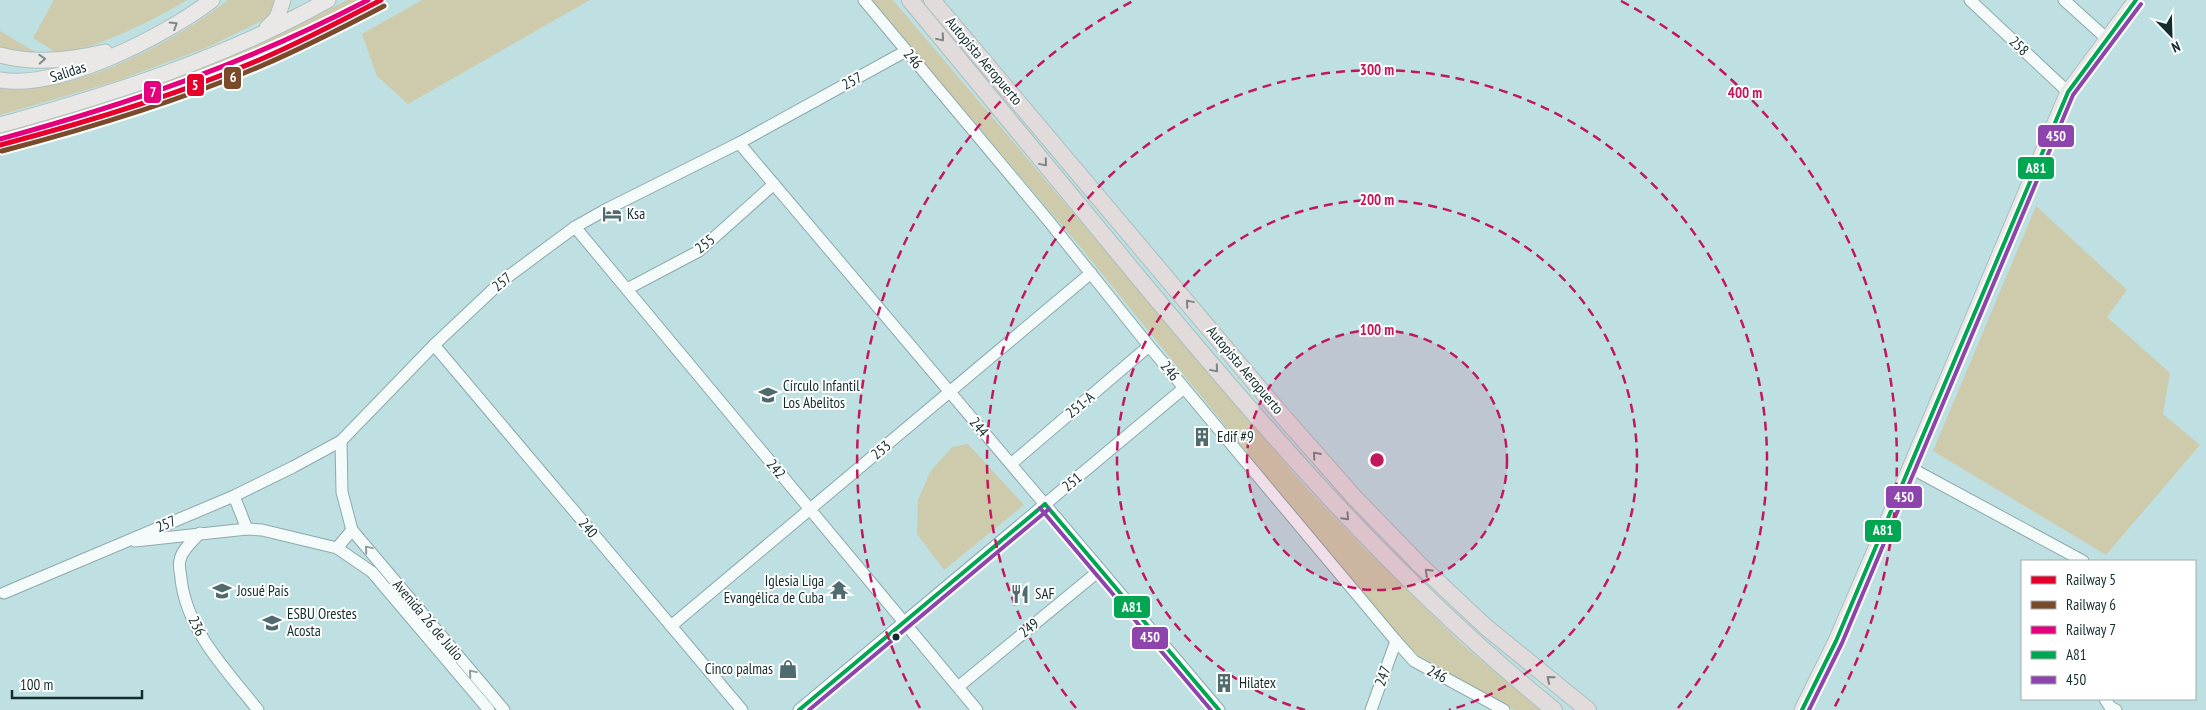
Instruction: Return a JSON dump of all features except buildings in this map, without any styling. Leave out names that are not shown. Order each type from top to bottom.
[{"type":"highway","name":"Autopista Aeropuerto","points":[[910,0],[1175,322],[1335,506],[1406,578],[1473,640],[1554,710]]},
{"type":"highway","name":"Autopista Aeropuerto","points":[[932,0],[1281,414],[1355,498],[1420,565],[1486,627],[1588,710]]},
{"type":"main road","points":[[0,55],[19,59],[39,60],[91,55],[133,46],[167,29],[212,0]]},
{"type":"main road","points":[[263,33],[278,18],[283,0]]},
{"type":"main road","points":[[1802,710],[1840,632],[2068,92],[2106,38],[2136,0]]},
{"type":"main road","points":[[0,125],[92,99],[160,77],[263,33],[319,2]]},
{"type":"main road","name":"Salidas","points":[[0,80],[20,81],[50,78],[83,68],[133,46]]},
{"type":"street","name":"246","points":[[864,0],[1091,273],[1149,346],[1414,661],[1504,710]]},
{"type":"street","name":"258","points":[[1970,0],[2068,92]]},
{"type":"street","points":[[2064,0],[2106,38]]},
{"type":"street","name":"257","points":[[4,593],[234,496],[341,441],[434,345],[502,281],[576,227],[607,209],[739,143],[906,51]]},
{"type":"street","name":"244","points":[[739,143],[1218,710]]},
{"type":"street","name":"255","points":[[626,289],[699,251],[774,184]]},
{"type":"street","name":"242","points":[[576,227],[809,510],[977,710]]},
{"type":"street","name":"253","points":[[671,626],[1091,273]]},
{"type":"street","name":"240","points":[[434,345],[742,710]]},
{"type":"street","name":"251-A","points":[[1011,464],[1149,346]]},
{"type":"street","name":"251","points":[[799,710],[1184,388]]},
{"type":"street","name":"Avenida 26 de Julio","points":[[341,441],[342,492],[352,530],[504,710]]},
{"type":"street","points":[[1910,466],[2081,560]]},
{"type":"street","points":[[234,496],[247,529]]},
{"type":"street","name":"Avenida 26 de Julio","points":[[200,533],[247,529],[262,530],[337,548],[372,572],[489,710]]},
{"type":"street","points":[[337,548],[352,530]]},
{"type":"street","name":"257","points":[[123,542],[200,533]]},
{"type":"street","points":[[179,561],[185,549],[200,533]]},
{"type":"street","name":"236","points":[[169,538],[179,561],[182,587],[190,614],[201,636],[219,662],[258,710]]},
{"type":"street","name":"249","points":[[958,687],[1100,570]]},
{"type":"street","name":"247","points":[[1371,710],[1396,641]]},
{"type":"street","points":[[2106,700],[2110,707],[2116,710]]},
{"type":"shaded area","points":[[54,0],[187,0],[124,33],[88,47],[57,53],[33,38]]},
{"type":"shaded area","points":[[228,0],[280,0],[271,16],[208,47],[117,81],[0,115],[0,88],[28,89],[58,84],[120,64],[179,33]]},
{"type":"shaded area","points":[[347,0],[371,0],[281,43],[189,80],[95,113],[0,141],[0,133],[90,108],[221,60],[306,22]]},
{"type":"shaded area","points":[[422,0],[590,0],[408,104],[377,76],[362,34]]},
{"type":"shaded area","points":[[870,0],[893,0],[1302,483],[1364,548],[1461,643],[1540,710],[1514,710],[1421,657],[1403,642],[1073,238]]},
{"type":"shaded area","points":[[0,31],[35,52],[35,53],[0,49]]},
{"type":"shaded area","points":[[2036,206],[2127,290],[2107,317],[2170,373],[2163,414],[2200,445],[2106,555],[1933,451]]},
{"type":"shaded area","points":[[968,444],[1024,505],[944,570],[917,534],[918,500],[930,472],[952,447]]},
{"type":"rail line","name":"7","points":[[0,139],[96,111],[188,80],[278,43],[368,0]]},
{"type":"rail line","name":"5","points":[[0,145],[163,97],[227,73],[275,53],[381,0]]},
{"type":"rail line","name":"6","points":[[2,151],[165,103],[229,79],[292,52],[384,6]]},
{"type":"transit line","name":"A81","points":[[1802,710],[1836,641],[2068,92],[2136,0]]},
{"type":"transit line","name":"450","points":[[1809,710],[1842,643],[2073,95],[2141,4]]},
{"type":"transit line","name":"A81","points":[[1045,504],[1219,710]]},
{"type":"transit line","name":"A81","points":[[799,710],[1045,504]]},
{"type":"transit line","name":"450","points":[[1040,508],[1211,710]]},
{"type":"transit line","name":"450","points":[[809,710],[1049,509]]},
{"type":"place","name":"Ksa","points":[[612,214]]},
{"type":"place","name":"Círculo Infantil Los Abelitos","points":[[768,395]]},
{"type":"place","name":"Edif #9","points":[[1202,437]]},
{"type":"place","name":"Iglesia Liga Evangélica de Cuba","points":[[839,590]]},
{"type":"place","name":"Josué País","points":[[222,591]]},
{"type":"place","name":"SAF","points":[[1020,594]]},
{"type":"place","name":"ESBU Orestes Acosta","points":[[272,623]]},
{"type":"place","name":"Cinco palmas","points":[[788,669]]},
{"type":"place","name":"Hilatex","points":[[1224,683]]}]
